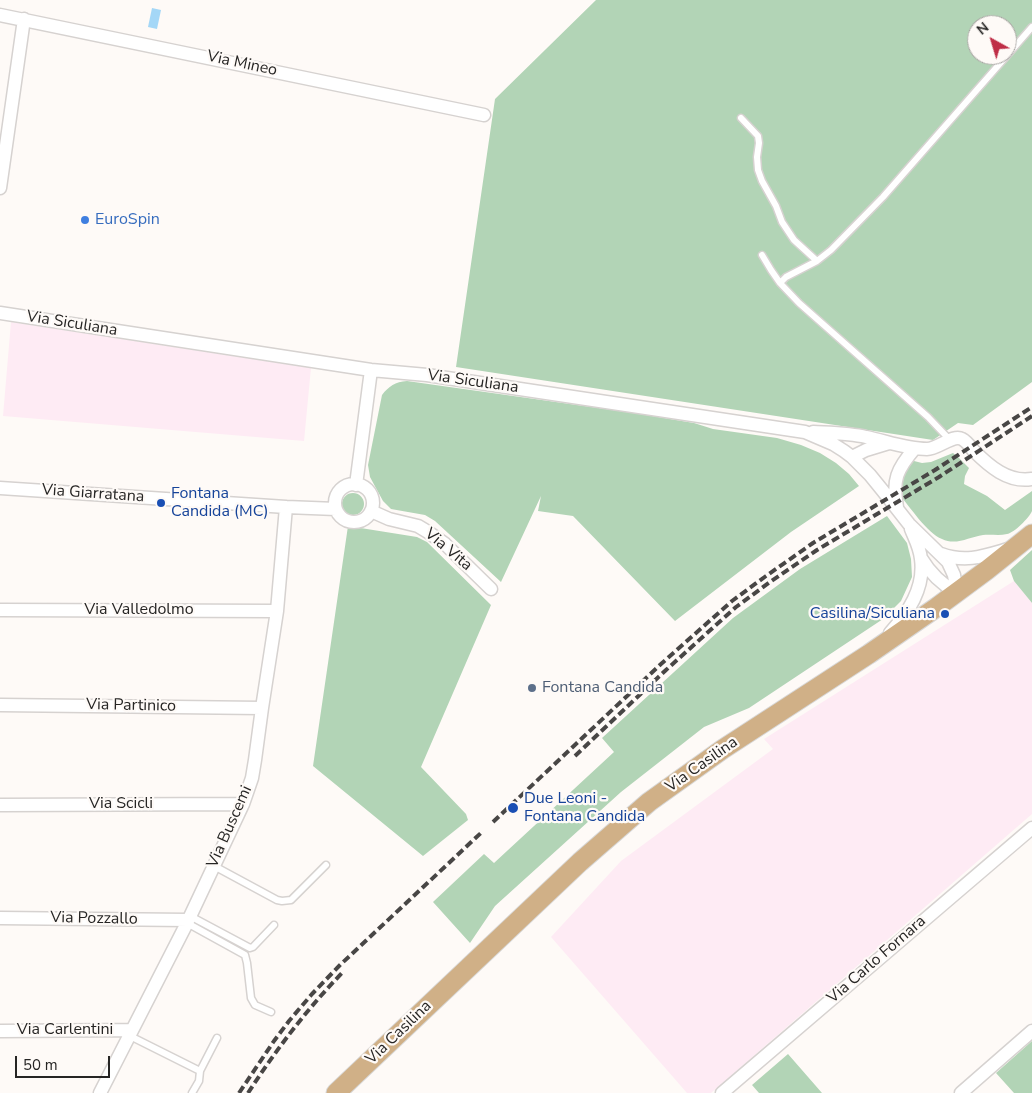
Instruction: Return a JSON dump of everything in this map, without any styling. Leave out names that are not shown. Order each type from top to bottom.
[{"type":"main road","name":"Via Casilina","points":[[336,1093],[580,862],[649,802],[723,749],[869,654],[956,593],[1032,534]]},
{"type":"street","name":"Via Mineo","points":[[0,14],[484,114]]},
{"type":"street","points":[[0,188],[24,19]]},
{"type":"street","name":"Via Siculiana","points":[[0,313],[371,370],[427,375],[805,432],[837,447],[852,457],[877,483],[909,524]]},
{"type":"street","points":[[356,485],[371,370]]},
{"type":"street","points":[[805,432],[858,435],[915,448],[932,449],[956,438],[962,439],[990,465],[1006,476],[1020,480],[1032,480]]},
{"type":"street","points":[[852,457],[866,450],[890,443]]},
{"type":"street","points":[[898,510],[895,479],[901,465],[915,448]]},
{"type":"street","points":[[356,485],[363,487],[370,493],[373,505],[366,518],[362,521],[351,522],[341,518],[336,509],[336,498],[346,486],[356,485]]},
{"type":"street","name":"Via Giarratana","points":[[0,488],[336,509]]},
{"type":"street","name":"Via Buscemi","points":[[100,1093],[189,919],[243,804],[254,769],[277,611],[286,507]]},
{"type":"street","name":"Via Vita","points":[[371,511],[418,526],[434,535],[491,589]]},
{"type":"street","points":[[909,524],[941,554],[952,568],[956,580],[956,593]]},
{"type":"street","points":[[869,654],[897,625],[912,604],[916,594],[922,567],[916,541],[909,524]]},
{"type":"street","points":[[941,554],[954,558],[969,559],[1018,546]]},
{"type":"street","points":[[921,558],[930,572],[942,584],[956,593]]},
{"type":"street","name":"Via Valledolmo","points":[[0,610],[277,611]]},
{"type":"street","name":"Via Partinico","points":[[0,704],[262,708]]},
{"type":"street","name":"Via Scicli","points":[[0,805],[243,804]]},
{"type":"street","name":"Via Carlo Fornara","points":[[722,1093],[1032,828]]},
{"type":"street","name":"Via Pozzallo","points":[[0,918],[189,919]]},
{"type":"street","name":"Via Carlentini","points":[[0,1031],[130,1033]]},
{"type":"street","points":[[961,1093],[1032,1031]]},
{"type":"lane","points":[[780,283],[786,277],[816,261],[831,250],[883,196],[1032,27]]},
{"type":"lane","points":[[742,118],[758,136],[760,143],[757,157],[758,170],[782,222],[800,247],[816,261]]},
{"type":"lane","points":[[762,255],[780,283],[799,303],[928,417],[950,440]]},
{"type":"lane","points":[[214,866],[278,900],[286,901],[291,900],[326,865]]},
{"type":"lane","points":[[189,919],[250,948],[274,925]]},
{"type":"lane","points":[[189,919],[245,955],[248,963],[251,998],[255,1005],[271,1012]]},
{"type":"lane","points":[[130,1033],[200,1071]]},
{"type":"lane","points":[[192,1093],[199,1081],[200,1071],[217,1038]]},
{"type":"shaded area","points":[[11,322],[311,368],[304,441],[3,416]]},
{"type":"shaded area","points":[[1014,581],[1032,603],[1032,814],[711,1093],[687,1093],[551,937],[621,861],[773,749],[764,739]]},
{"type":"green space","points":[[596,0],[1032,0],[1032,382],[973,425],[958,423],[933,440],[456,367],[495,99]]},
{"type":"green space","points":[[407,381],[634,413],[694,423],[713,429],[777,438],[820,453],[849,474],[859,486],[791,532],[675,621],[573,516],[538,511],[541,496],[501,582],[435,521],[425,515],[391,509],[383,501],[370,477],[368,465],[382,395],[393,385]]},
{"type":"green space","points":[[953,453],[969,468],[964,484],[987,496],[1005,510],[1032,491],[1032,511],[1021,525],[1007,534],[983,535],[952,542],[936,536],[925,526],[899,494],[905,463],[914,461],[922,463],[931,462]]},
{"type":"green space","points":[[353,493],[361,496],[364,504],[361,512],[353,515],[345,512],[342,504],[345,496]]},
{"type":"green space","points":[[887,516],[907,543],[911,559],[912,577],[901,601],[883,619],[749,708],[704,727],[621,792],[495,906],[470,943],[433,902],[484,854],[494,863],[614,752],[602,738],[733,618],[800,569]]},
{"type":"green space","points":[[348,526],[417,537],[427,542],[491,605],[421,767],[466,814],[468,820],[423,856],[313,766]]},
{"type":"green space","points":[[1032,550],[1032,603],[1014,581],[1010,570]]},
{"type":"green space","points":[[1032,1041],[1032,1093],[1014,1093],[996,1073]]},
{"type":"green space","points":[[788,1054],[822,1093],[759,1093],[752,1085]]},
{"type":"water","points":[[152,8],[161,10],[157,29],[148,27]]},
{"type":"railway","points":[[493,822],[661,664],[732,601],[813,543],[935,470],[1032,407]]},
{"type":"railway","points":[[575,756],[736,607],[817,550],[939,477],[1032,416]]},
{"type":"railway","points":[[239,1093],[274,1041],[312,994],[340,965],[483,831]]},
{"type":"railway","points":[[248,1093],[292,1031],[342,973]]},
{"type":"place","name":"EuroSpin","points":[[85,220]]},
{"type":"place","name":"Fontana Candida (MC)","points":[[161,503]]},
{"type":"place","name":"Casilina/Siculiana","points":[[945,614]]},
{"type":"place","name":"Fontana Candida","points":[[532,688]]},
{"type":"place","name":"Due Leoni - Fontana Candida","points":[[513,808]]}]
